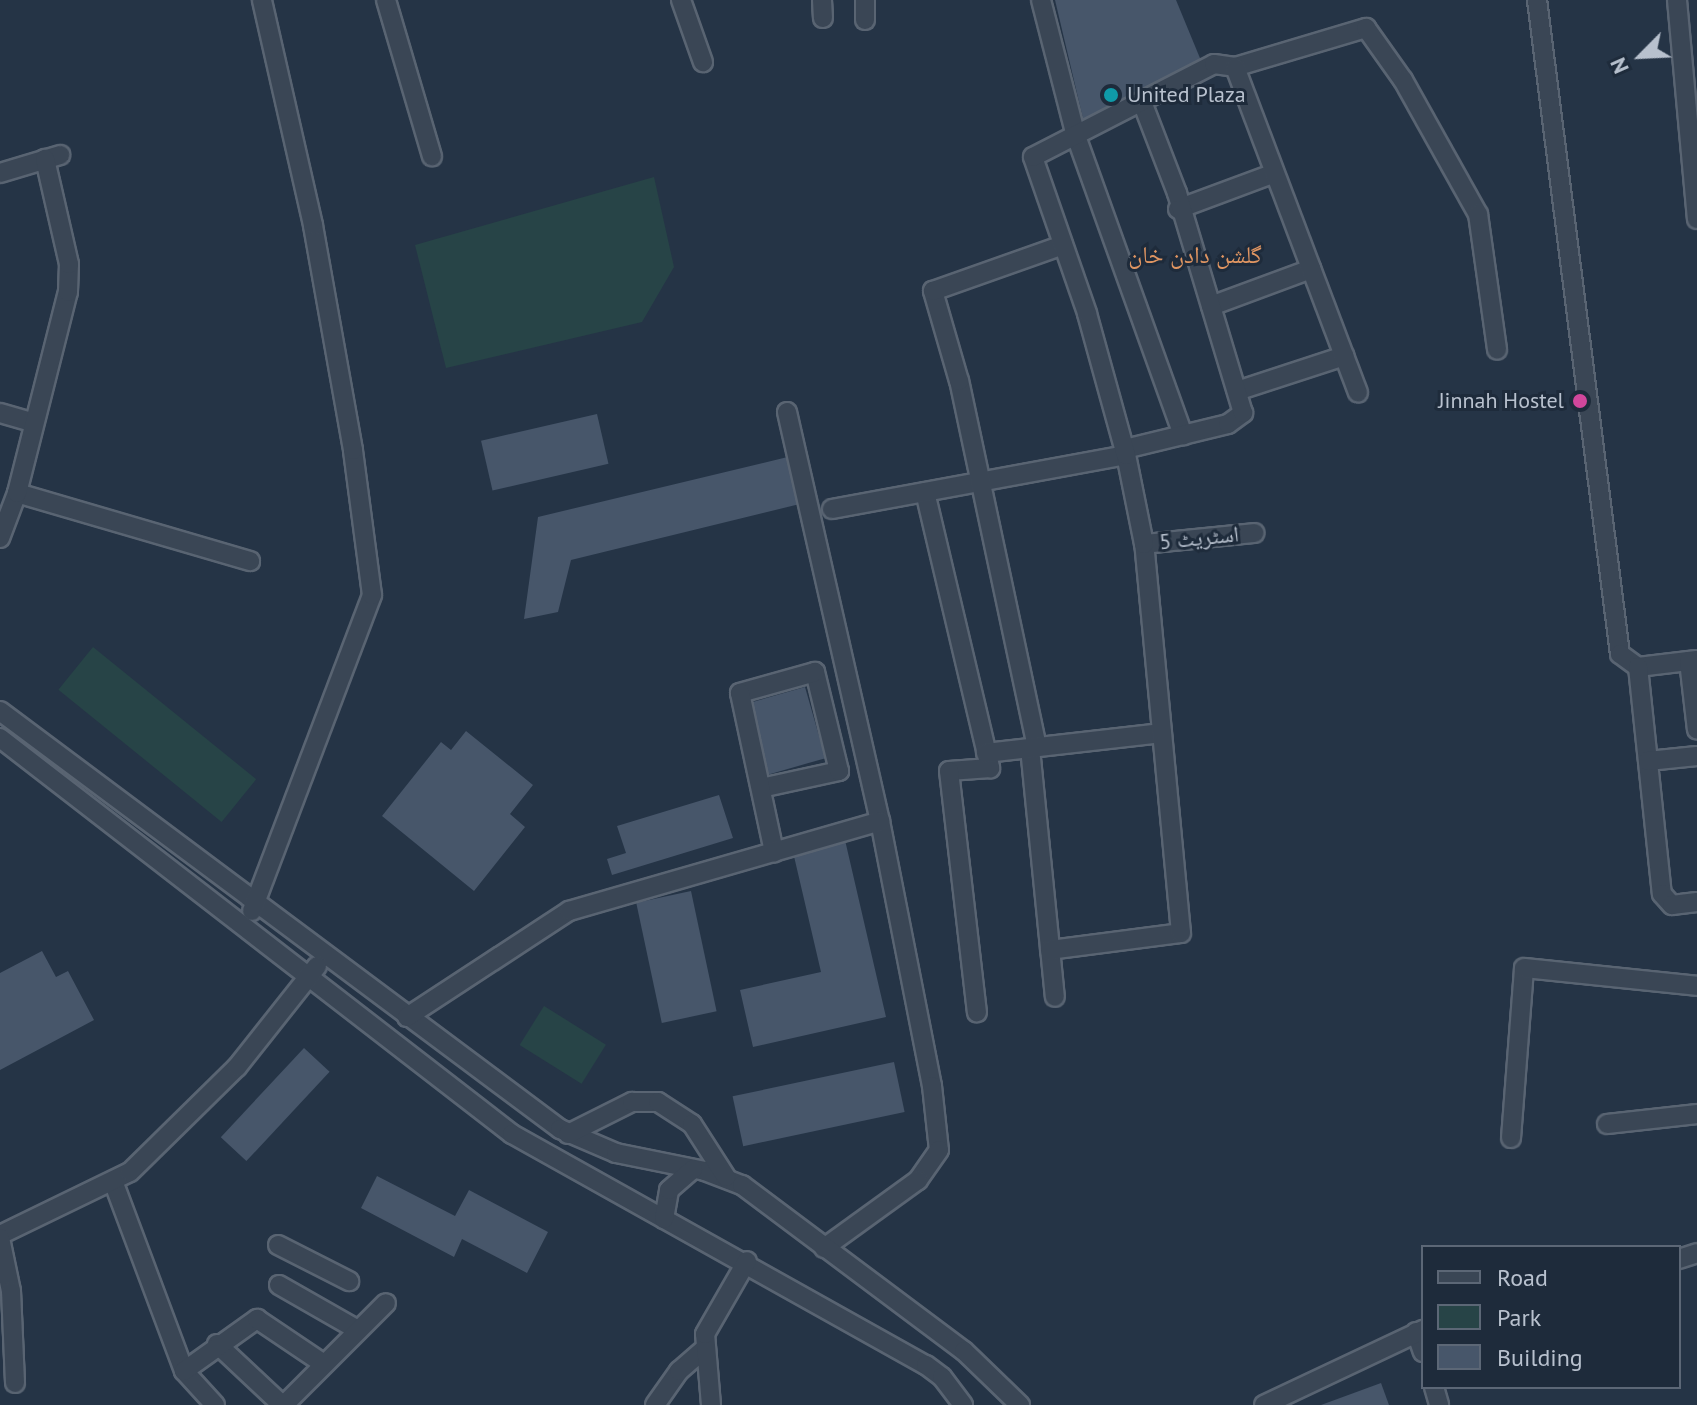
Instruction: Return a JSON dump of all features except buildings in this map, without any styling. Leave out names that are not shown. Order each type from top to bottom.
[{"type":"street","points":[[246,925],[372,595],[353,450],[313,225],[262,0]]},
{"type":"street","points":[[386,0],[432,156]]},
{"type":"street","points":[[681,0],[703,62]]},
{"type":"street","points":[[865,0],[865,20]]},
{"type":"street","points":[[1041,0],[1076,136],[1183,435]]},
{"type":"street","points":[[1537,0],[1620,654],[1638,667],[1693,660],[1697,730]]},
{"type":"street","points":[[1677,0],[1697,219]]},
{"type":"street","points":[[1050,950],[1181,933],[1144,544],[1126,452],[1033,157],[1214,64],[1235,67],[1366,28],[1403,80],[1478,214],[1497,350]]},
{"type":"street","points":[[1235,67],[1358,393]]},
{"type":"street","points":[[832,509],[1126,452],[1240,420],[1237,391],[1178,209],[1177,193],[1142,102]]},
{"type":"street","points":[[0,173],[52,157],[68,278],[17,493],[0,538]]},
{"type":"street","points":[[1178,209],[1275,173]]},
{"type":"street","points":[[1055,997],[1033,748],[959,381],[933,291],[1063,245]]},
{"type":"street","points":[[1211,306],[1311,269]]},
{"type":"street","points":[[1237,391],[1344,356]]},
{"type":"street","points":[[787,412],[880,821],[932,1086],[939,1150],[918,1180],[824,1248]]},
{"type":"street","points":[[0,413],[34,423]]},
{"type":"street","points":[[925,492],[990,768],[949,771],[977,1012]]},
{"type":"street","points":[[17,493],[250,561]]},
{"type":"street","name":"اسٹریٹ 5","points":[[1144,544],[1254,533]]},
{"type":"street","points":[[1638,667],[1662,894],[1672,905],[1697,902]]},
{"type":"street","points":[[761,788],[839,771],[815,672],[740,693],[774,852]]},
{"type":"street","points":[[0,711],[324,958],[564,1131],[616,1153],[726,1177]]},
{"type":"street","points":[[986,753],[1162,733]]},
{"type":"street","points":[[0,738],[246,925],[491,1119],[546,1154],[747,1261],[942,1377],[963,1405]]},
{"type":"street","points":[[1648,761],[1697,756]]},
{"type":"street","points":[[407,1017],[569,911],[880,821]]},
{"type":"street","points":[[15,1383],[11,1291],[0,1236],[130,1172],[237,1067],[324,958]]},
{"type":"street","points":[[1511,1138],[1524,968],[1697,986]]},
{"type":"street","points":[[546,1154],[564,1131],[632,1102],[658,1102],[692,1124],[726,1177],[964,1351],[1020,1405]]},
{"type":"street","points":[[1607,1124],[1697,1114]]},
{"type":"street","points":[[664,1219],[669,1190],[693,1169]]},
{"type":"street","points":[[113,1181],[184,1371],[215,1405]]},
{"type":"street","points":[[278,1245],[349,1281]]},
{"type":"street","points":[[711,1405],[703,1350],[705,1334],[747,1261]]},
{"type":"street","points":[[279,1285],[358,1330]]},
{"type":"street","points":[[217,1344],[283,1405],[386,1303]]},
{"type":"street","points":[[184,1371],[217,1344],[257,1319],[324,1364]]},
{"type":"street","points":[[1264,1405],[1420,1331]]},
{"type":"street","points":[[655,1405],[679,1371],[703,1350]]},
{"type":"street","points":[[942,1377],[964,1351]]},
{"type":"green space","points":[[654,177],[674,267],[642,322],[446,368],[415,245]]},
{"type":"green space","points":[[93,647],[256,779],[222,822],[58,690]]},
{"type":"green space","points":[[544,1006],[606,1045],[582,1084],[520,1045]]},
{"type":"place","name":"United Plaza","points":[[1111,95]]},
{"type":"place","name":"Jinnah Hostel","points":[[1580,401]]},
{"type":"district","name":"گلشن دادن خان","points":[[1195,255]]}]
